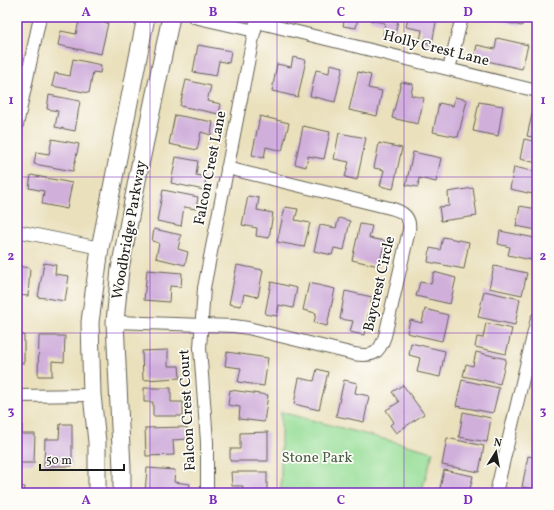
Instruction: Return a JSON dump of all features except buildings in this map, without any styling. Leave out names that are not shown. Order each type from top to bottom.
[{"type":"main road","name":"Woodbridge Parkway","points":[[97,493],[97,442],[92,395],[90,322],[100,248],[146,17]]},
{"type":"main road","name":"Woodbridge Parkway","points":[[122,493],[115,322],[120,269],[171,17]]},
{"type":"street","points":[[17,125],[40,17]]},
{"type":"street","name":"Holly Crest Lane","points":[[194,17],[256,23],[537,90]]},
{"type":"street","points":[[449,69],[462,17]]},
{"type":"street","name":"Falcon Crest Lane","points":[[201,325],[204,288],[256,23]]},
{"type":"street","name":"Baycrest Circle","points":[[115,322],[241,327],[363,355],[375,353],[382,345],[410,230],[409,218],[398,210],[227,168]]},
{"type":"street","points":[[17,231],[100,248]]},
{"type":"street","points":[[496,493],[532,362],[537,319]]},
{"type":"street","name":"Falcon Crest Court","points":[[201,325],[200,348],[207,442],[207,493]]},
{"type":"street","points":[[17,396],[92,395]]},
{"type":"green space","name":"Stone Park","points":[[281,412],[433,452],[421,493],[281,493]]}]
